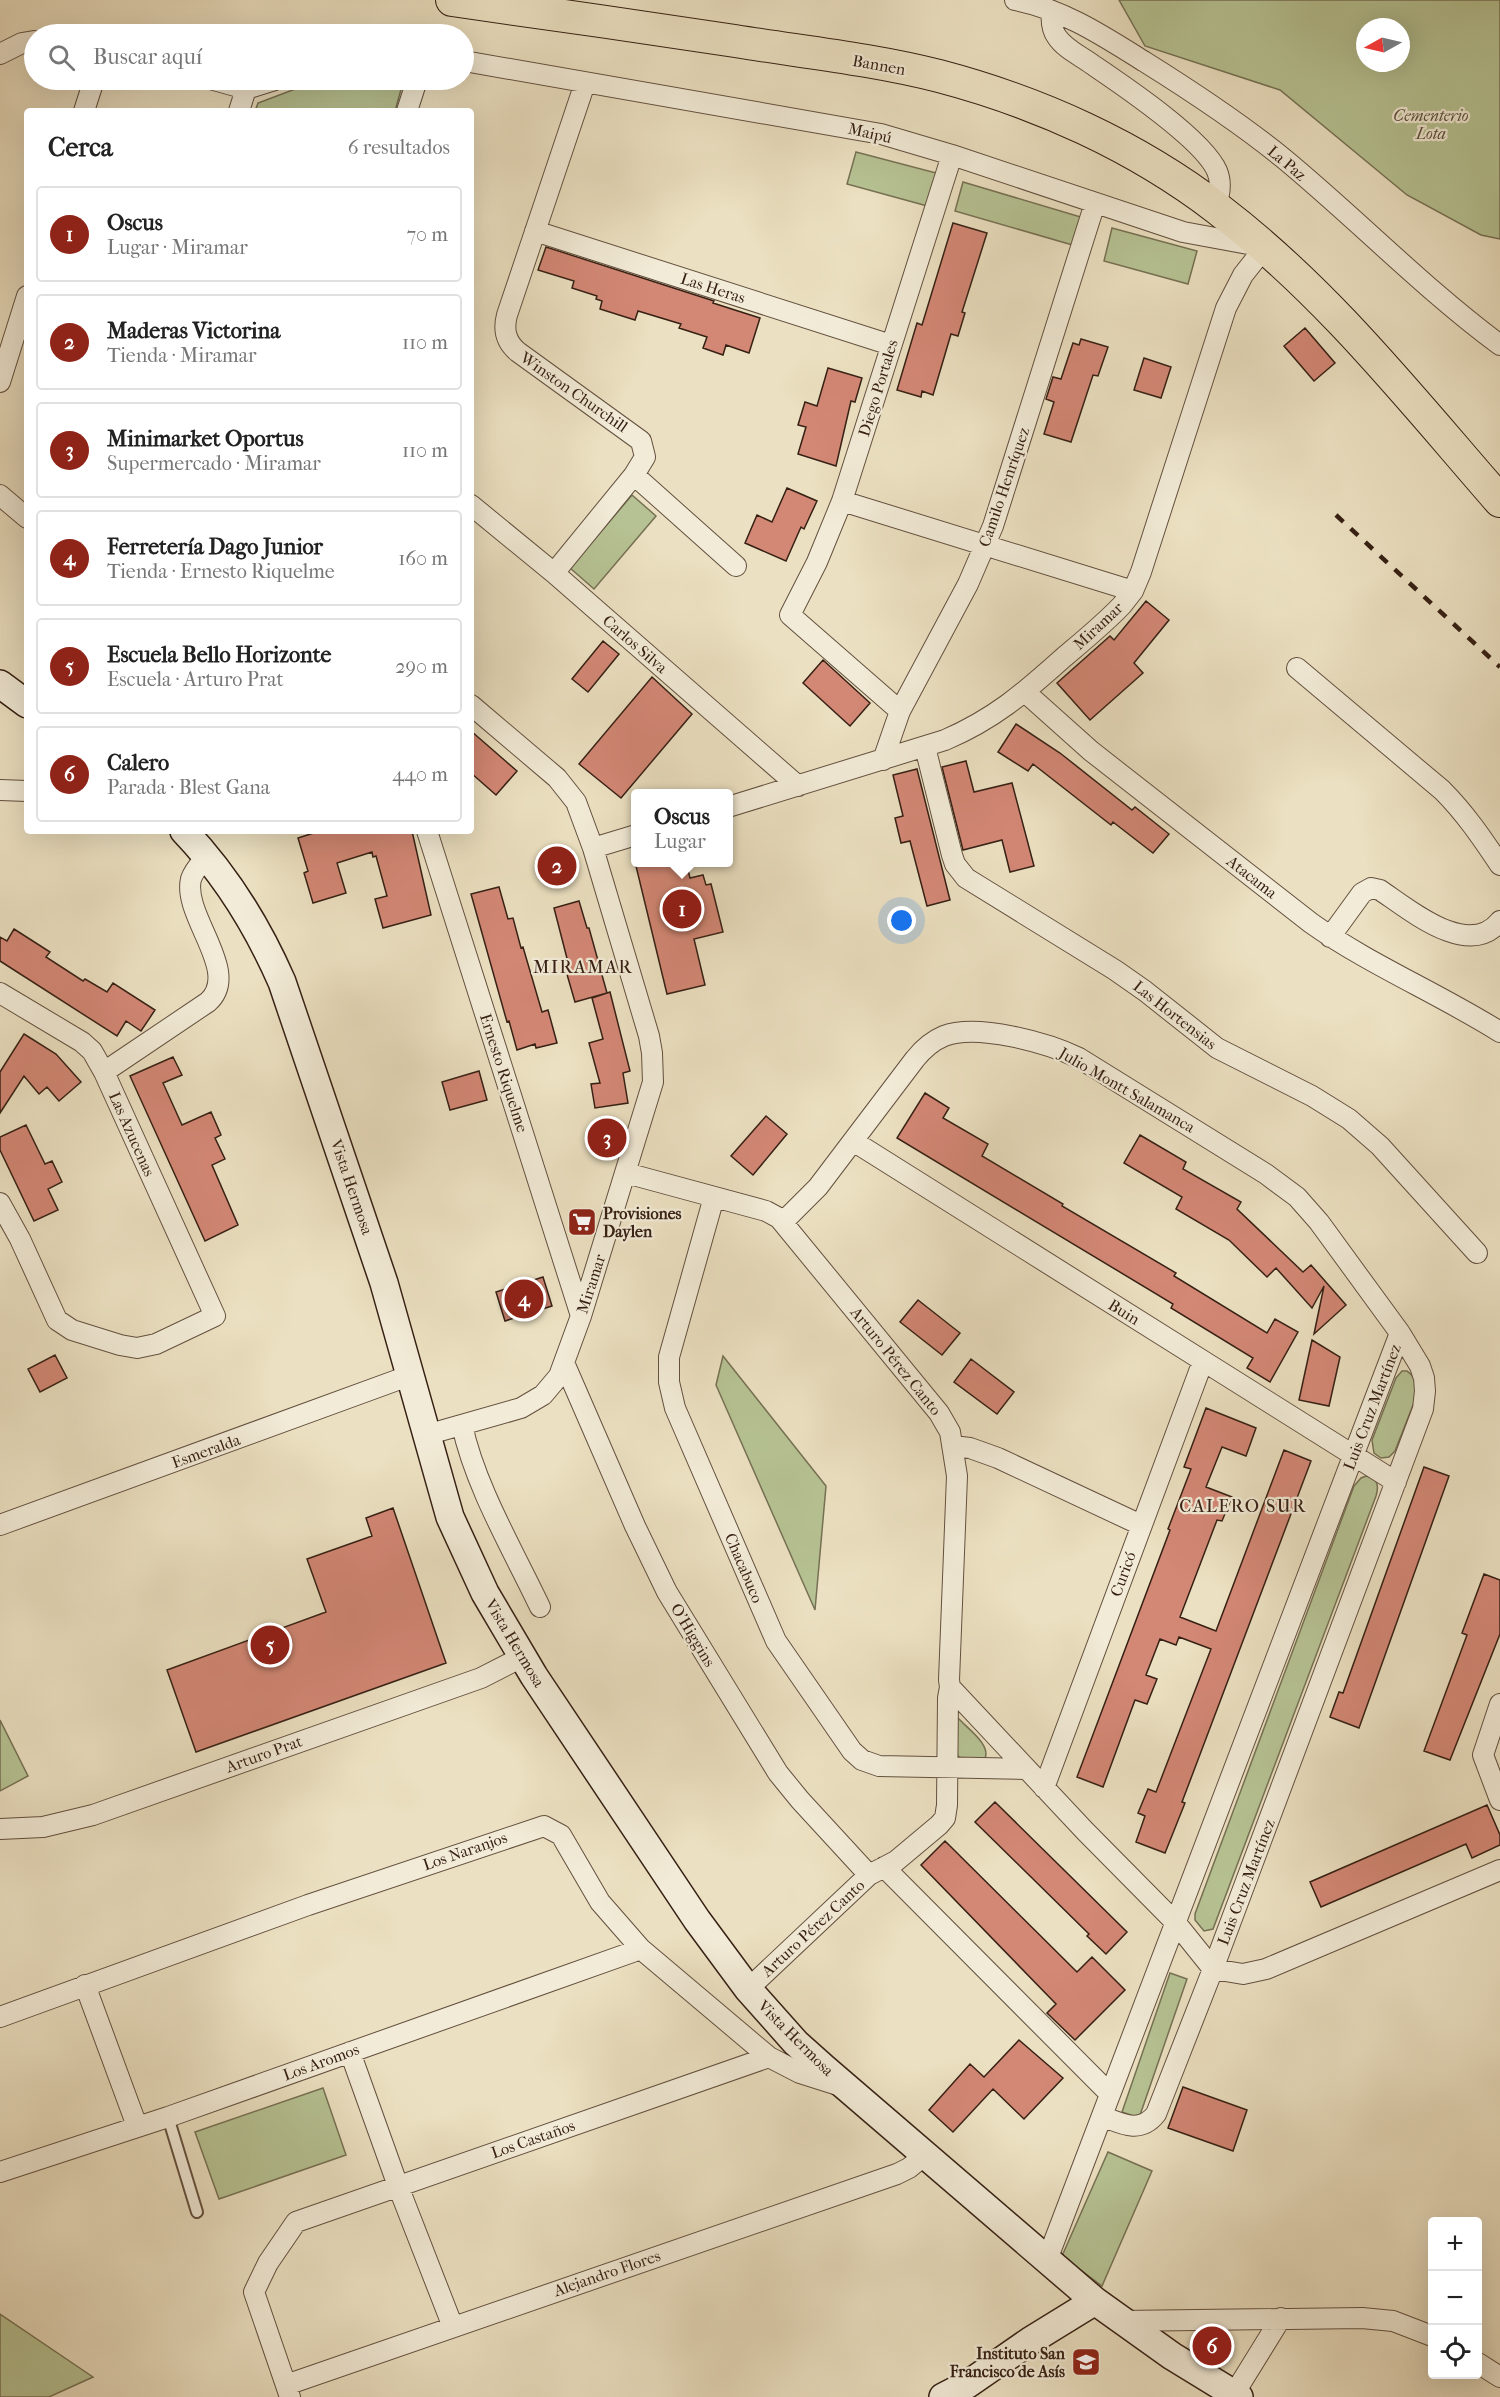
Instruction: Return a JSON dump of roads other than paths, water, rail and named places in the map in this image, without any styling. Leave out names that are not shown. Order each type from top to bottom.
[{"type":"main road","name":"Bannen","points":[[452,0],[857,60],[938,76],[1024,103],[1069,122],[1148,162],[1215,207],[1265,247]]},
{"type":"main road","points":[[1265,247],[1332,310],[1500,501]]},
{"type":"main road","points":[[0,684],[24,702]]},
{"type":"main road","name":"Vista Hermosa","points":[[187,834],[207,856],[254,922],[282,982],[366,1227],[411,1375],[447,1508],[460,1540],[485,1593],[522,1657],[697,1920],[748,1989],[796,2043],[1095,2301],[1172,2356],[1236,2396]]},
{"type":"main road","points":[[950,2396],[1030,2341],[1095,2301]]},
{"type":"street","points":[[1015,0],[1038,4],[1052,11],[1052,26],[1064,44],[1164,117],[1205,154],[1214,165],[1220,181],[1219,198],[1215,207]]},
{"type":"street","name":"La Paz","points":[[1052,11],[1110,40],[1180,84],[1249,132],[1284,159],[1446,303],[1500,345]]},
{"type":"street","points":[[0,54],[24,43]]},
{"type":"street","name":"Maipú","points":[[474,64],[881,134],[952,155],[1184,232],[1265,247]]},
{"type":"street","name":"Winston Churchill","points":[[554,573],[634,475],[645,457],[641,441],[518,352],[506,336],[505,322],[585,83]]},
{"type":"street","points":[[85,108],[91,90]]},
{"type":"street","points":[[240,108],[246,90]]},
{"type":"street","points":[[408,108],[414,90]]},
{"type":"street","name":"Diego Portales","points":[[900,711],[790,615],[842,501],[952,155]]},
{"type":"street","name":"Camilo Henríquez","points":[[883,760],[900,711],[968,584],[985,546],[1095,203]]},
{"type":"street","name":"Las Heras","points":[[536,231],[891,345]]},
{"type":"street","name":"Miramar","points":[[733,806],[925,747],[980,724],[1025,692],[1110,617],[1132,591],[1142,572],[1226,308],[1244,275],[1265,247]]},
{"type":"street","points":[[0,382],[24,306]]},
{"type":"street","points":[[634,475],[736,566]]},
{"type":"street","points":[[0,495],[24,515]]},
{"type":"street","points":[[842,501],[1132,591]]},
{"type":"street","name":"Carlos Silva","points":[[474,507],[554,573],[798,786]]},
{"type":"street","points":[[1297,668],[1442,790],[1467,817],[1500,865]]},
{"type":"street","name":"Atacama","points":[[1025,692],[1091,751],[1330,937],[1500,1032]]},
{"type":"street","name":"Miramar","points":[[426,1435],[516,1410],[533,1403],[552,1386],[565,1365],[581,1316],[651,1094],[654,1069],[652,1053],[584,818],[557,778],[474,708]]},
{"type":"street","name":"Las Hortensias","points":[[925,747],[952,855],[955,864],[966,878],[1115,970],[1217,1048],[1312,1096],[1349,1119],[1380,1146],[1477,1253]]},
{"type":"street","points":[[0,790],[24,791]]},
{"type":"street","name":"Ernesto Riquelme","points":[[428,834],[581,1316]]},
{"type":"street","points":[[593,848],[631,837]]},
{"type":"street","points":[[104,1072],[208,1002],[218,989],[217,969],[194,906],[190,886],[195,870],[207,856]]},
{"type":"street","points":[[1330,937],[1362,893],[1371,888],[1380,890],[1438,927],[1458,934],[1479,936],[1491,930],[1500,921]]},
{"type":"street","name":"Las Azucenas","points":[[0,993],[82,1042],[92,1051],[104,1072],[215,1316],[156,1344],[137,1348],[72,1330],[57,1320],[20,1239],[0,1203]]},
{"type":"street","name":"Julio Montt Salamanca","points":[[783,1222],[808,1199],[915,1059],[933,1042],[944,1036],[969,1031],[1047,1044],[1079,1058],[1282,1184],[1319,1222],[1400,1333]]},
{"type":"street","name":"Buin","points":[[852,1141],[1396,1482]]},
{"type":"street","name":"Arturo Pérez Canto","points":[[626,1173],[766,1211],[783,1222],[939,1413],[950,1432],[953,1446],[957,1476],[957,1503],[948,1698],[947,1805],[943,1822],[896,1861],[876,1871],[748,1989]]},
{"type":"street","name":"Chacabuco","points":[[714,1197],[669,1357],[669,1382],[675,1407],[777,1641],[852,1751],[862,1760],[879,1766],[1026,1769]]},
{"type":"street","name":"Luis Cruz Martínez","points":[[1047,2260],[1400,1333]]},
{"type":"street","name":"Luis Cruz Martínez","points":[[1102,2116],[1135,2127],[1152,2119],[1156,2114],[1213,1970],[1423,1409],[1425,1391],[1420,1366],[1400,1333]]},
{"type":"street","name":"Curicó","points":[[1044,1788],[1203,1361]]},
{"type":"street","name":"O'Higgins","points":[[565,1365],[639,1535],[667,1592],[778,1773],[800,1800],[1110,2094]]},
{"type":"street","name":"Esmeralda","points":[[0,1525],[411,1375]]},
{"type":"street","points":[[462,1425],[479,1478],[540,1607]]},
{"type":"street","points":[[953,1446],[970,1448],[998,1458],[1141,1525]]},
{"type":"street","name":"Arturo Prat","points":[[0,1829],[43,1827],[93,1815],[481,1678],[522,1657]]},
{"type":"street","points":[[950,1688],[1176,1923],[1213,1970],[1243,1974],[1266,1969],[1500,1870]]},
{"type":"street","points":[[1500,1704],[1483,1755],[1500,1800]]},
{"type":"street","name":"Los Naranjos","points":[[0,2017],[319,1901],[544,1826],[561,1835],[605,1908],[641,1949],[769,2057],[800,2073],[847,2087]]},
{"type":"street","name":"Los Aromos","points":[[0,2172],[168,2117],[641,1949]]},
{"type":"street","points":[[85,1985],[137,2126]]},
{"type":"street","points":[[351,2052],[398,2186],[453,2327]]},
{"type":"street","name":"Los Castaños","points":[[288,2391],[254,2292],[268,2263],[296,2222],[769,2057]]},
{"type":"street","name":"Alejandro Flores","points":[[288,2391],[453,2327],[897,2174],[909,2169],[925,2155]]},
{"type":"street","points":[[1236,2396],[1281,2318]]},
{"type":"street","points":[[1121,2321],[1378,2319],[1408,2325],[1428,2334]]},
{"type":"street","points":[[1482,2366],[1500,2377]]},
{"type":"lane","points":[[168,2117],[197,2212]]},
{"type":"railway","points":[[1336,515],[1500,667]]},
{"type":"place","name":"Maderas Victorina","points":[[557,866]]},
{"type":"place","name":"Oscus","points":[[682,909]]},
{"type":"place","name":"Minimarket Oportus","points":[[607,1138]]},
{"type":"place","name":"Provisiones Daylen","points":[[582,1222]]},
{"type":"place","name":"Ferretería Dago Junior","points":[[524,1299]]},
{"type":"place","name":"Escuela Bello Horizonte","points":[[270,1645]]},
{"type":"place","name":"Calero","points":[[1212,2346]]},
{"type":"place","name":"Instituto San Francisco de Asís","points":[[1086,2362]]},
{"type":"district","name":"MIRAMAR","points":[[583,967]]},
{"type":"district","name":"CALERO SUR","points":[[1243,1506]]},
{"type":"park label","name":"Cementerio Lota","points":[[1431,124]]}]
